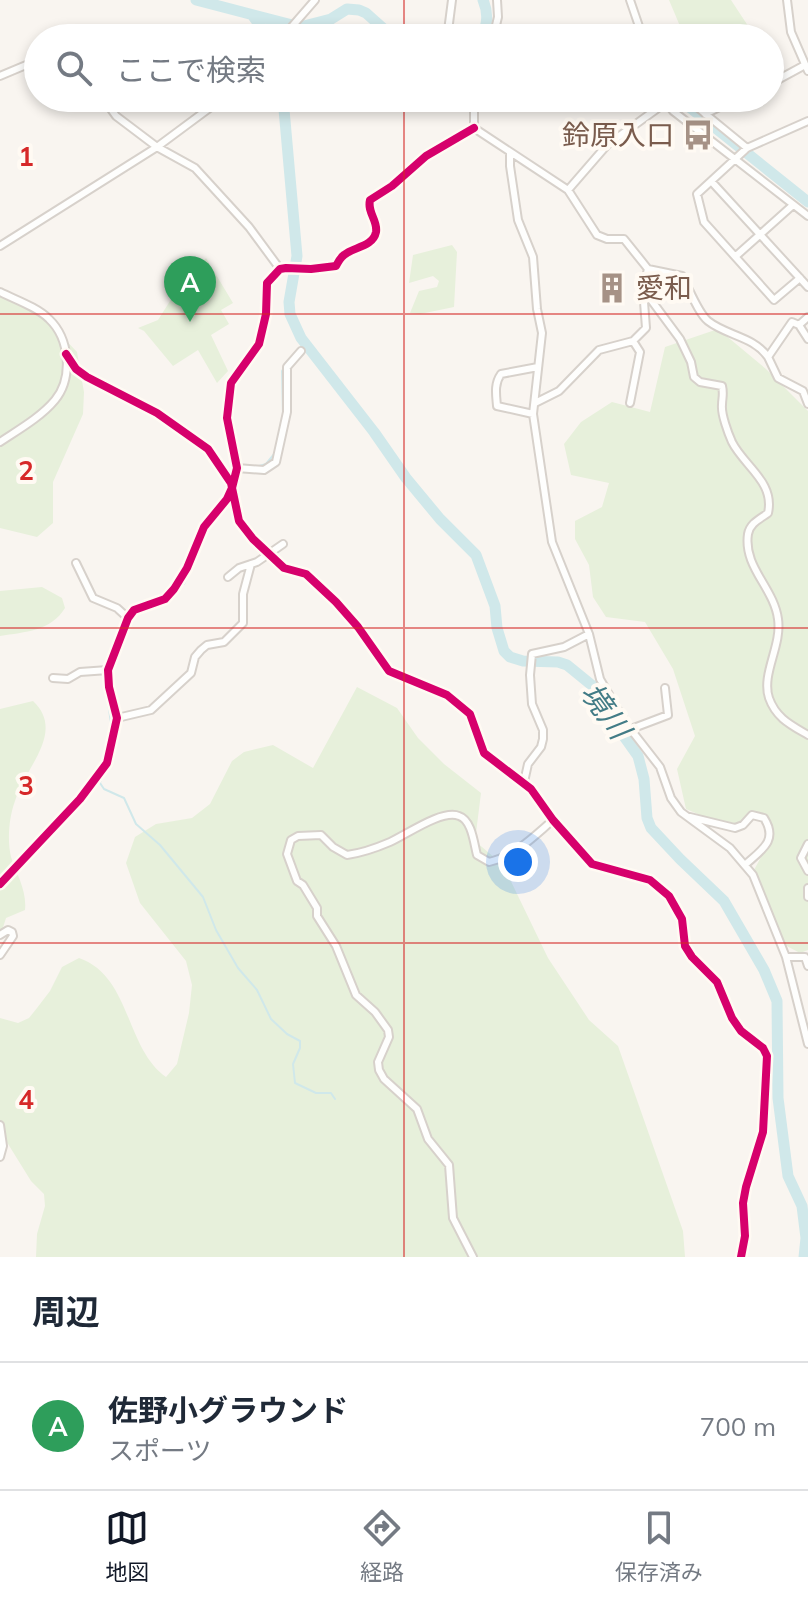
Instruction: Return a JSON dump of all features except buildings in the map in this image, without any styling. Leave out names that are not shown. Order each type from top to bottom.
[{"type":"street","points":[[294,24],[315,0]]},
{"type":"street","points":[[449,24],[452,0]]},
{"type":"street","points":[[496,24],[497,0]]},
{"type":"street","points":[[630,0],[638,24]]},
{"type":"street","points":[[784,78],[806,68],[791,32],[787,0]]},
{"type":"street","points":[[0,76],[24,66]]},
{"type":"street","points":[[113,112],[157,147],[195,168],[283,268]]},
{"type":"street","points":[[0,246],[157,147],[204,112]]},
{"type":"street","points":[[474,112],[474,128]]},
{"type":"street","points":[[568,190],[607,145],[649,112]]},
{"type":"street","points":[[682,112],[742,153]]},
{"type":"street","points":[[703,112],[793,205],[808,216]]},
{"type":"street","points":[[705,114],[709,112]]},
{"type":"street","points":[[800,278],[774,300],[704,222],[697,194],[742,153],[808,121]]},
{"type":"street","points":[[474,128],[568,190],[597,235],[607,239],[624,239],[648,269],[682,276],[703,318],[759,345],[778,378],[803,391],[808,404]]},
{"type":"street","points":[[0,884],[80,799],[105,764],[117,718],[105,670],[126,617],[134,610],[165,599],[174,589],[187,568],[204,527],[232,488],[237,468],[227,418],[231,383],[259,344],[266,314],[267,283],[283,268],[336,266],[344,255],[372,241],[376,234],[368,209],[370,200],[392,186],[426,156],[474,128]]},
{"type":"street","points":[[510,152],[518,220],[533,257],[542,333],[533,414],[548,526],[565,578],[589,634],[600,679],[631,729],[660,767],[671,798],[687,816],[746,864],[758,885],[786,957],[808,1044]]},
{"type":"street","points":[[711,181],[808,287]]},
{"type":"street","points":[[736,256],[793,205]]},
{"type":"street","points":[[535,403],[559,391],[599,350],[633,341],[646,328],[643,289],[648,269]]},
{"type":"street","points":[[643,289],[680,339],[694,377],[700,382],[722,386],[724,395],[721,408],[732,442],[766,489],[770,504],[768,513],[751,525],[748,536],[749,561],[776,605],[779,624],[777,648],[767,684],[769,698],[782,720],[808,735]]},
{"type":"street","points":[[0,292],[47,317],[60,334],[66,354],[76,369],[157,413],[208,449],[223,468],[232,488],[239,521],[284,568],[306,574],[336,602],[389,671],[447,695],[470,714],[484,753],[524,782],[592,864],[650,880],[669,896],[682,919],[685,946],[717,982],[741,1031],[763,1048],[767,1056],[763,1132],[743,1203],[745,1236],[741,1257]]},
{"type":"street","points":[[799,325],[808,317]]},
{"type":"street","points":[[768,357],[792,322],[799,325],[808,339]]},
{"type":"street","points":[[630,403],[640,352],[633,341]]},
{"type":"street","points":[[237,468],[264,470],[276,462],[287,412],[287,367],[301,351]]},
{"type":"street","points":[[0,442],[54,401],[65,380],[66,354]]},
{"type":"street","points":[[533,414],[497,406],[495,391],[501,374],[538,367]]},
{"type":"street","points":[[228,577],[283,544]]},
{"type":"street","points":[[76,563],[93,598],[117,608],[126,617]]},
{"type":"street","points":[[117,718],[151,710],[191,673],[195,657],[201,650],[207,645],[224,642],[243,623],[243,594],[251,564]]},
{"type":"street","points":[[524,782],[528,764],[541,747],[543,739],[543,730],[532,704],[532,654],[564,647],[589,634]]},
{"type":"street","points":[[53,678],[68,679],[80,672],[105,670]]},
{"type":"street","points":[[631,729],[668,715],[665,688]]},
{"type":"street","points":[[473,1257],[453,1218],[449,1165],[428,1139],[417,1109],[384,1079],[379,1070],[378,1062],[389,1037],[388,1030],[375,1012],[356,995],[336,946],[317,916],[317,908],[289,865],[289,846],[291,840],[298,836],[321,835],[347,855],[389,843],[434,819],[458,815],[463,817],[472,833],[477,855],[489,862],[517,851],[553,820]]},
{"type":"street","points":[[687,816],[735,828],[743,825],[752,815],[764,818],[772,834],[770,842],[746,864]]},
{"type":"street","points":[[808,844],[801,858],[808,871]]},
{"type":"street","points":[[808,888],[808,897]]},
{"type":"street","points":[[0,935],[8,930],[13,936],[0,955]]},
{"type":"street","points":[[786,957],[805,957],[808,966]]},
{"type":"street","points":[[799,1002],[808,1007]]},
{"type":"street","points":[[0,1125],[3,1146],[0,1157]]},
{"type":"green space","points":[[669,0],[731,0],[747,24],[679,24]]},
{"type":"green space","points":[[452,245],[457,252],[454,307],[410,313],[419,291],[437,287],[439,281],[433,276],[409,283],[413,255]]},
{"type":"green space","points":[[206,258],[233,303],[221,310],[229,324],[211,335],[228,371],[217,383],[198,350],[173,366],[138,328],[158,320]]},
{"type":"green space","points":[[0,288],[39,312],[77,352],[84,392],[83,414],[53,482],[53,523],[37,537],[0,528]]},
{"type":"green space","points":[[718,329],[766,369],[808,411],[808,950],[800,953],[783,944],[754,870],[774,833],[766,817],[751,812],[740,826],[728,827],[686,809],[677,769],[695,736],[673,669],[645,622],[606,617],[593,597],[589,565],[575,539],[575,521],[602,507],[609,483],[571,475],[564,444],[581,422],[612,402],[650,412],[665,347]]},
{"type":"green space","points":[[42,587],[62,598],[65,608],[59,616],[37,629],[0,636],[0,591]]},
{"type":"green space","points":[[357,687],[397,708],[418,738],[444,764],[481,793],[475,841],[503,865],[548,958],[589,1020],[618,1046],[683,1231],[685,1257],[36,1257],[37,1234],[45,1206],[44,1194],[31,1181],[0,1131],[0,1018],[18,1023],[29,1018],[50,991],[62,967],[79,958],[96,967],[109,980],[142,1049],[166,1077],[177,1064],[192,985],[186,961],[140,903],[126,863],[135,837],[156,824],[192,818],[210,804],[232,761],[244,752],[273,745],[313,768]]},
{"type":"green space","points":[[33,701],[46,725],[44,737],[15,801],[9,836],[11,857],[21,883],[25,910],[6,918],[0,937],[0,709]]},
{"type":"waterway","points":[[196,0],[288,24]]},
{"type":"waterway","points":[[483,0],[486,24]]},
{"type":"waterway","points":[[312,24],[331,19],[347,9],[366,13],[378,24]]},
{"type":"waterway","name":"境川","points":[[253,16],[259,24]]},
{"type":"waterway","name":"境川","points":[[284,112],[297,256],[289,302],[290,314],[301,338],[406,478],[440,519],[476,555],[495,606],[504,651],[510,657],[523,661],[567,665],[594,687],[606,711],[638,756],[651,828],[724,901],[764,970],[777,1001],[778,1098],[788,1176],[802,1206],[806,1238],[804,1257]]},
{"type":"waterway","points":[[696,112],[808,202]]},
{"type":"waterway","points":[[283,416],[282,371],[290,358]]},
{"type":"waterway","points":[[259,466],[266,464],[275,453]]},
{"type":"waterway","points":[[242,465],[253,466]]},
{"type":"waterway","points":[[218,515],[230,503]]},
{"type":"waterway","points":[[205,531],[214,520]]},
{"type":"waterway","points":[[184,584],[199,548]]},
{"type":"waterway","points":[[127,612],[163,596]]},
{"type":"waterway","points":[[105,667],[124,618]]},
{"type":"waterway","points":[[104,674],[112,730]]},
{"type":"waterway","points":[[102,775],[100,783],[104,789],[124,798],[136,824],[160,845],[203,897],[216,930],[238,968],[257,990],[271,1019],[300,1041],[293,1064],[295,1083],[316,1093],[331,1093],[335,1099]]},
{"type":"cycle path","points":[[0,884],[80,799],[107,763],[117,718],[108,670],[128,618],[134,610],[165,599],[174,589],[187,568],[204,527],[232,488],[237,468],[227,418],[231,383],[259,344],[266,314],[267,283],[280,269],[336,266],[348,252],[367,244],[376,232],[370,200],[392,186],[426,156],[474,128]]},
{"type":"cycle path","points":[[66,354],[76,369],[87,377],[157,413],[208,449],[231,483],[239,521],[253,539],[284,568],[306,574],[336,602],[389,671],[447,695],[470,714],[484,753],[531,789],[553,820],[592,864],[650,880],[669,896],[682,919],[685,946],[717,982],[741,1031],[763,1048],[767,1056],[763,1132],[743,1203],[745,1236],[741,1257]]},
{"type":"place","name":"鈴原入口","points":[[698,135]]},
{"type":"place","name":"愛和","points":[[612,288]]},
{"type":"place","name":"佐野小グラウンド","points":[[190,322]]}]
